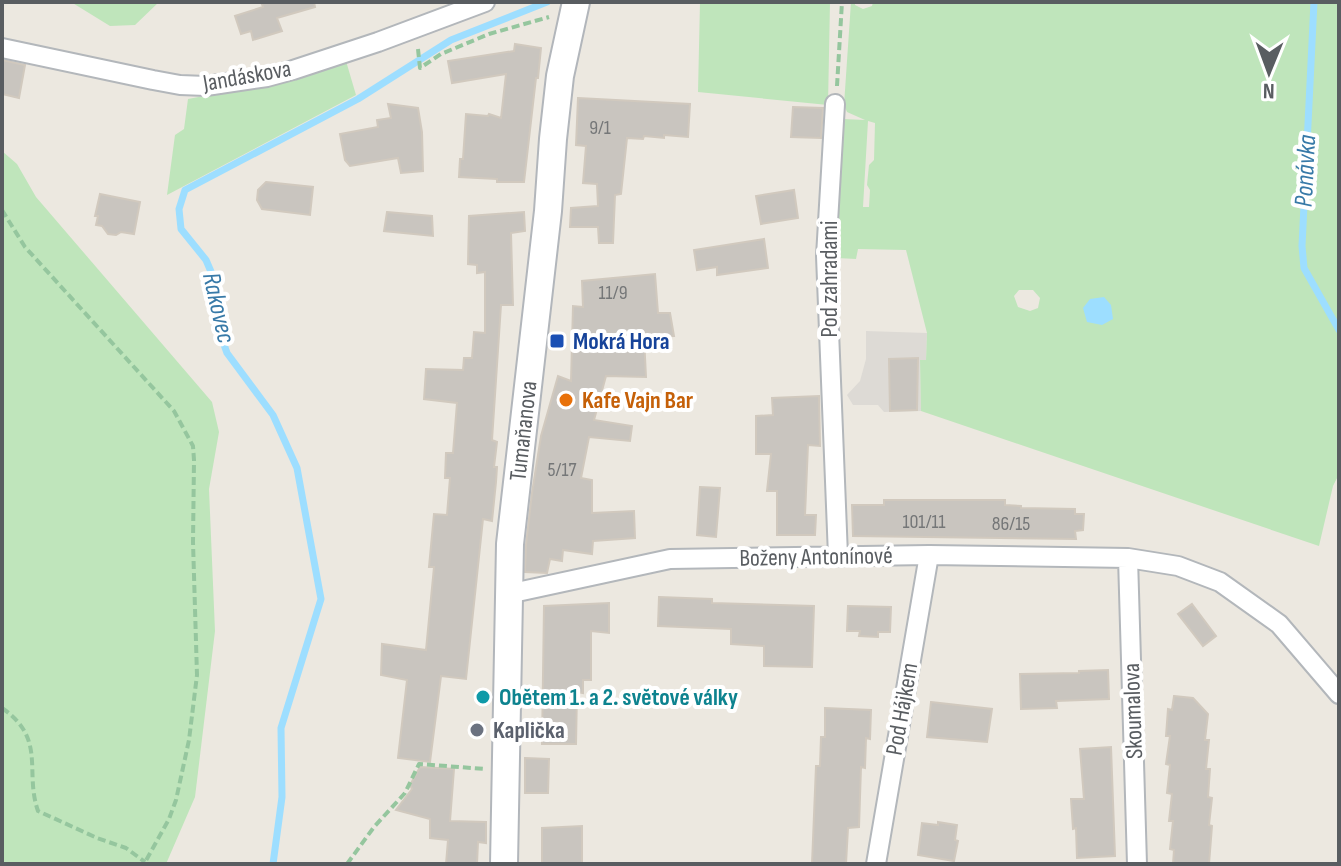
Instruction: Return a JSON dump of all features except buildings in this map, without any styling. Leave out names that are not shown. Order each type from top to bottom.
[{"type":"street","name":"Jandáskova","points":[[2,48],[153,80],[206,86],[293,70],[485,2]]},
{"type":"street","name":"Tumaňanova","points":[[504,864],[510,544],[548,211],[560,76],[576,2]]},
{"type":"street","name":"Pod zahradami","points":[[835,104],[826,256],[838,556]]},
{"type":"street","name":"Boženy Antonínové","points":[[508,594],[670,559],[929,555],[1128,558],[1178,566],[1220,582],[1279,624],[1339,694]]},
{"type":"street","name":"Pod Hájkem","points":[[876,864],[929,555]]},
{"type":"street","name":"Skoumalova","points":[[1128,558],[1137,864]]},
{"type":"path","points":[[835,104],[842,2]]},
{"type":"path","points":[[417,44],[420,68],[441,54],[489,34],[552,17]]},
{"type":"path","points":[[2,210],[25,247],[174,411],[193,446],[193,587],[197,675],[189,740],[179,787],[169,819],[145,863],[126,848],[38,811],[33,757],[28,740],[16,718],[2,708]]},
{"type":"path","points":[[347,864],[374,827],[405,793],[419,764],[506,769]]},
{"type":"shaded area","points":[[866,331],[927,333],[926,360],[920,361],[921,411],[884,412],[878,405],[853,405],[847,395],[860,381],[866,359]]},
{"type":"green space","points":[[71,2],[159,2],[135,25],[110,26]]},
{"type":"green space","points":[[700,2],[830,2],[828,105],[698,92]]},
{"type":"green space","points":[[851,2],[863,9],[872,6],[873,2],[1339,2],[1339,474],[1333,486],[1319,546],[921,411],[920,360],[926,360],[927,333],[906,250],[858,249],[856,259],[837,258],[843,119],[865,120],[847,112],[844,105]],"holes":[[[868,121],[875,123],[874,160],[869,165],[869,207],[863,207]],[[1019,290],[1033,290],[1040,298],[1038,308],[1030,311],[1018,307],[1014,296]]]},
{"type":"green space","points":[[346,61],[356,95],[167,195],[175,135],[184,129],[188,99],[283,81]]},
{"type":"green space","points":[[2,151],[17,164],[36,197],[212,402],[219,432],[209,489],[215,631],[195,797],[166,864],[2,864]]},
{"type":"water","points":[[1104,297],[1111,305],[1113,319],[1102,325],[1087,322],[1083,308],[1090,299]]},
{"type":"waterway","name":"Rakovec","points":[[273,864],[282,797],[281,728],[321,599],[297,468],[273,415],[227,353],[217,325],[218,288],[206,260],[181,229],[179,209],[185,190],[358,99],[451,40],[547,2]]},
{"type":"waterway","name":"Ponávka","points":[[1314,2],[1302,246],[1304,268],[1339,330]]},
{"type":"place","name":"Mokrá Hora","points":[[557,341]]},
{"type":"place","name":"Kafe Vajn Bar","points":[[566,400]]},
{"type":"place","name":"Obětem 1. a 2. světové války","points":[[483,697]]},
{"type":"place","name":"Kaplička","points":[[477,730]]}]
